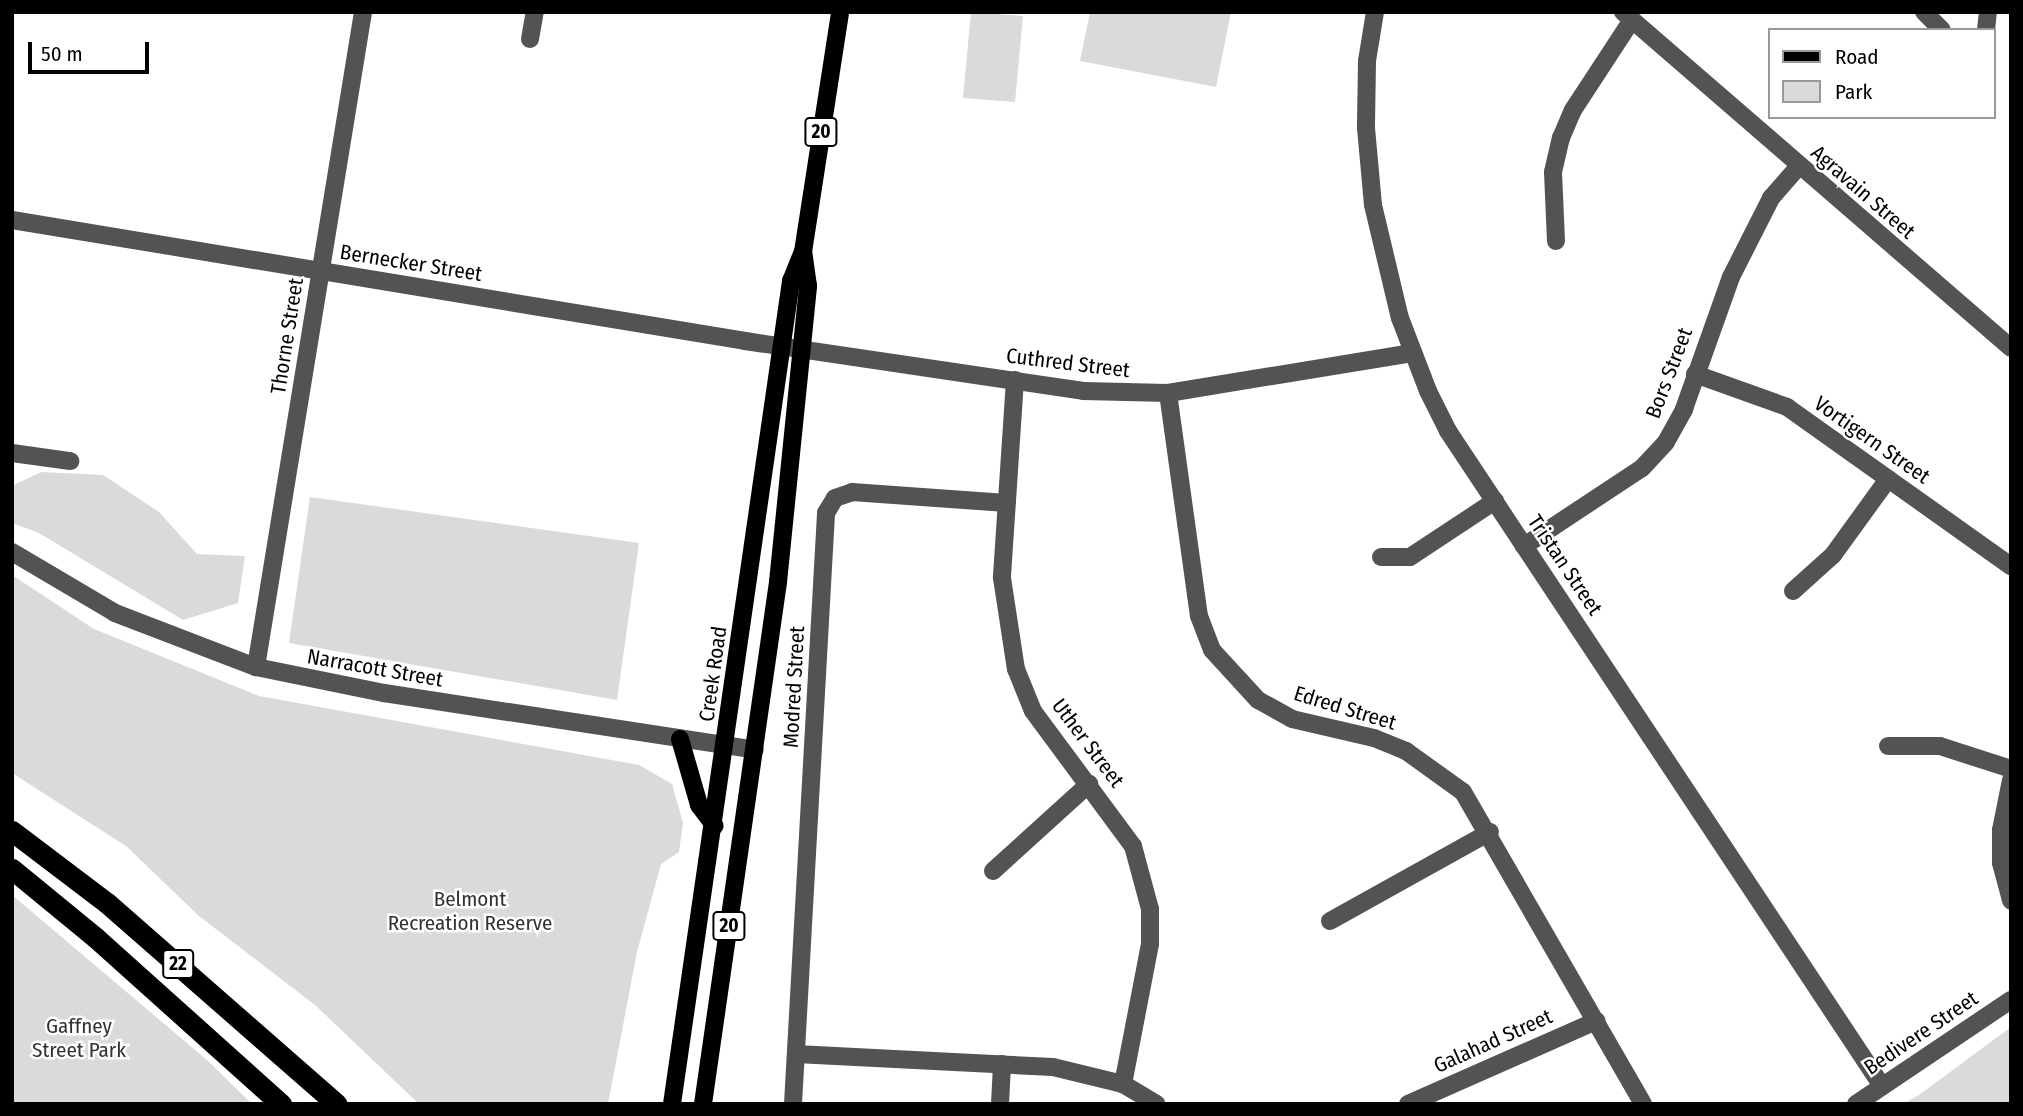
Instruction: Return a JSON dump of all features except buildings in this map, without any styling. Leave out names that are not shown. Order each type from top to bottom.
[{"type":"highway","name":"22","points":[[12,831],[107,903],[337,1104]]},
{"type":"highway","name":"22","points":[[12,869],[96,938],[281,1104]]},
{"type":"main road","name":"Creek Road","points":[[672,1104],[715,826],[781,344],[791,281],[803,252],[840,12]]},
{"type":"main road","name":"Creek Road","points":[[703,1104],[755,750],[808,286],[803,252]]},
{"type":"main road","points":[[680,740],[699,805],[715,826]]},
{"type":"street","name":"Thorne Street","points":[[256,667],[363,12]]},
{"type":"street","points":[[530,39],[535,12]]},
{"type":"street","name":"Tristan Street","points":[[1375,12],[1367,61],[1366,128],[1373,205],[1384,262],[1411,353],[1448,431],[1882,1086]]},
{"type":"street","points":[[1924,12],[1940,28]]},
{"type":"street","points":[[1556,241],[1553,172],[1561,138],[1573,110],[1627,16]]},
{"type":"street","name":"Agravain Street","points":[[1627,16],[2011,348]]},
{"type":"street","name":"Bors Street","points":[[1524,546],[1642,468],[1666,442],[1684,409],[1715,314],[1750,239],[1771,198],[1799,166]]},
{"type":"street","name":"Bernecker Street","points":[[12,220],[732,339],[802,347]]},
{"type":"street","name":"Cuthred Street","points":[[802,347],[1083,391],[1168,393],[1411,353]]},
{"type":"street","name":"Vortigern Street","points":[[1695,374],[1787,407],[2011,566]]},
{"type":"street","name":"Uther Street","points":[[1015,380],[1002,578],[1007,630],[1016,669],[1033,711],[1133,846],[1150,909],[1150,944],[1123,1084]]},
{"type":"street","name":"Edred Street","points":[[1168,393],[1199,616],[1212,650],[1258,700],[1292,719],[1374,738],[1436,769],[1463,792],[1490,832],[1643,1104]]},
{"type":"street","points":[[12,453],[70,461]]},
{"type":"street","points":[[1793,591],[1833,555],[1888,479]]},
{"type":"street","name":"Modred Street","points":[[793,1104],[826,513],[835,498],[852,492],[1007,503]]},
{"type":"street","points":[[1381,557],[1410,557],[1494,501]]},
{"type":"street","name":"Narracott Street","points":[[12,552],[115,613],[256,667],[359,689],[755,750]]},
{"type":"street","points":[[1888,746],[1940,746],[2011,769]]},
{"type":"street","points":[[2011,780],[2001,830],[2001,863],[2011,901]]},
{"type":"street","points":[[993,871],[1089,784]]},
{"type":"street","points":[[1330,921],[1490,832]]},
{"type":"street","name":"Bedivere Street","points":[[1856,1104],[2011,1000]]},
{"type":"street","name":"Galahad Street","points":[[1408,1104],[1596,1021]]},
{"type":"street","points":[[796,1054],[1064,1069],[1123,1084],[1156,1104]]},
{"type":"street","points":[[1000,1104],[1002,1064]]},
{"type":"green space","points":[[971,12],[1023,16],[1015,102],[963,98]]},
{"type":"green space","points":[[1090,12],[1231,12],[1216,87],[1080,61]]},
{"type":"green space","points":[[41,472],[103,475],[159,512],[197,554],[245,556],[238,603],[183,620],[39,533],[12,523],[12,486]]},
{"type":"green space","points":[[310,497],[639,543],[617,700],[289,643]]},
{"type":"green space","name":"Belmont Recreation Reserve","points":[[12,575],[94,629],[259,696],[639,765],[672,784],[683,823],[679,852],[661,864],[637,952],[608,1104],[419,1104],[315,1005],[199,916],[126,846],[12,773]]},
{"type":"green space","name":"Gaffney Street Park","points":[[12,895],[207,1060],[252,1104],[12,1104]]},
{"type":"green space","points":[[2011,1027],[2011,1104],[1903,1104],[1919,1095]]}]
